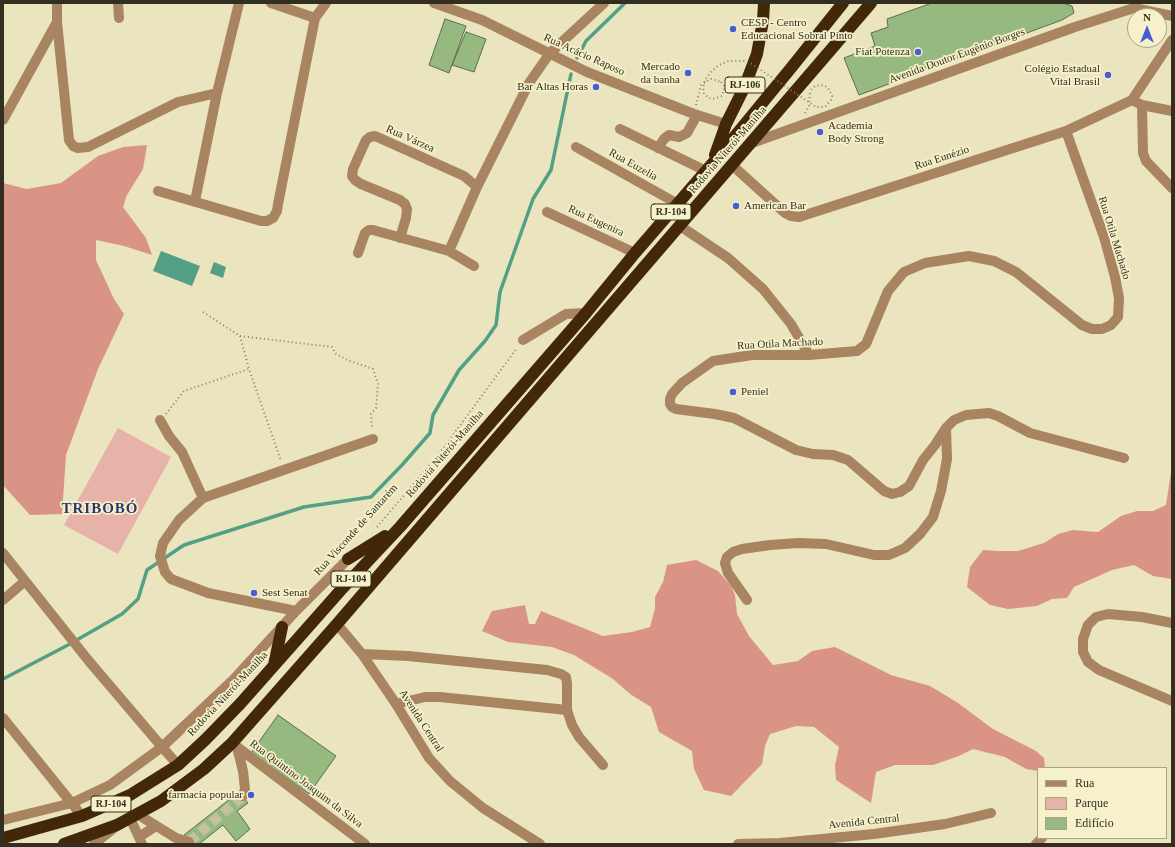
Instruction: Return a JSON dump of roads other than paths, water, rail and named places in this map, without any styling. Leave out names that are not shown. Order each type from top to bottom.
[{"type":"highway","name":"RJ-106","points":[[709,167],[726,124],[744,88],[757,54],[763,21],[764,3]]},
{"type":"highway","name":"Rodovia Niterói-Manilha","points":[[3,838],[82,816],[130,795],[178,765],[205,740],[240,704],[340,591],[400,527],[586,313],[709,167],[843,3]]},
{"type":"highway","name":"Rodovia Niterói-Manilha","points":[[64,844],[117,825],[134,816],[161,800],[235,745],[871,3]]},
{"type":"highway","points":[[348,559],[400,527]]},
{"type":"highway","points":[[274,665],[282,627]]},
{"type":"street","points":[[57,3],[57,22],[69,140],[73,146],[78,148],[88,146],[178,102],[217,93]]},
{"type":"street","points":[[118,3],[119,18]]},
{"type":"street","points":[[195,201],[217,93],[239,3]]},
{"type":"street","points":[[271,3],[315,18]]},
{"type":"street","points":[[158,191],[260,221],[267,221],[273,218],[277,211],[315,18],[326,3]]},
{"type":"street","name":"Rua Acácio Raposo","points":[[434,3],[482,20],[587,72],[695,114],[726,124]]},
{"type":"street","points":[[449,251],[477,187],[529,83],[550,53],[604,3]]},
{"type":"street","points":[[1124,3],[1134,8]]},
{"type":"street","name":"Avenida Doutor Eugênio Borges","points":[[752,143],[1075,26],[1127,10]]},
{"type":"street","points":[[3,120],[57,22]]},
{"type":"street","points":[[1172,40],[1132,100],[1142,105],[1172,111]]},
{"type":"street","name":"Rua Eunézio","points":[[732,165],[785,213],[791,216],[799,217],[1066,131],[1132,100]]},
{"type":"street","points":[[1142,105],[1143,153],[1146,161],[1172,188]]},
{"type":"street","points":[[658,148],[664,139],[669,136],[679,137],[687,133],[695,114]]},
{"type":"street","points":[[620,129],[658,148],[709,167]]},
{"type":"street","name":"Rua Otila Machado","points":[[1066,131],[1104,237],[1115,277],[1119,298],[1118,317],[1111,324],[1102,330],[1092,330],[1082,325],[1016,272],[994,261],[969,256],[925,263],[904,272],[888,291],[866,344],[857,351],[810,355],[752,355],[713,361],[682,383],[672,394],[670,404],[676,409],[734,418],[796,450],[813,454],[833,455],[848,460],[884,492],[892,494],[900,492],[909,486],[923,460],[946,428],[954,420],[966,415],[989,413],[998,416],[1030,433],[1124,458]]},
{"type":"street","name":"Rua Várzea","points":[[400,238],[406,218],[407,209],[405,204],[400,200],[361,184],[352,176],[353,169],[363,146],[366,140],[370,137],[375,136],[464,176],[477,187]]},
{"type":"street","name":"Rua Euzelia","points":[[576,146],[678,204]]},
{"type":"street","name":"Rua Eugenira","points":[[547,212],[636,253]]},
{"type":"street","points":[[680,226],[728,258],[763,289],[790,324],[810,355]]},
{"type":"street","points":[[358,253],[365,233],[369,230],[373,230],[449,251],[474,266]]},
{"type":"street","points":[[523,340],[566,314],[586,313]]},
{"type":"street","points":[[160,420],[169,436],[182,452],[203,498]]},
{"type":"street","points":[[747,600],[728,573],[724,562],[732,552],[770,545],[798,543],[826,544],[874,555],[889,555],[905,548],[920,534],[933,517],[941,492],[947,459],[946,428]]},
{"type":"street","points":[[296,611],[208,593],[171,579],[165,572],[160,556],[164,543],[179,520],[203,498],[373,439]]},
{"type":"street","points":[[3,554],[69,634],[88,660],[178,765]]},
{"type":"street","name":"Rua Visconde de Santarém","points":[[3,820],[72,802],[110,785],[162,748],[232,681],[296,611],[348,559]]},
{"type":"street","points":[[3,600],[25,581]]},
{"type":"street","points":[[1172,623],[1142,617],[1108,614],[1096,617],[1088,624],[1083,638],[1083,652],[1088,662],[1099,670],[1172,701]]},
{"type":"street","name":"Avenida Central","points":[[338,624],[362,654],[396,704],[429,758],[450,781],[483,808],[540,844]]},
{"type":"street","points":[[362,654],[408,656],[547,670],[561,674],[566,677],[567,710],[572,725],[578,737],[603,765]]},
{"type":"street","points":[[396,704],[426,697],[440,697],[567,710]]},
{"type":"street","points":[[3,718],[82,816]]},
{"type":"street","points":[[235,745],[243,771],[245,789],[243,796]]},
{"type":"street","name":"Rua Quintino Joaquim da Silva","points":[[235,745],[365,844]]},
{"type":"street","name":"Avenida Central","points":[[738,844],[777,843],[874,834],[945,824],[992,813]]},
{"type":"street","points":[[134,816],[140,840],[156,826]]},
{"type":"street","points":[[134,816],[156,826],[176,838],[189,842]]},
{"type":"street","points":[[94,844],[117,825]]},
{"type":"waterway","points":[[577,58],[586,41],[625,3]]},
{"type":"waterway","points":[[3,679],[68,645],[122,614],[138,599],[147,570],[184,545],[304,507],[371,497],[402,465],[430,433],[433,415],[459,370],[485,341],[496,325],[500,292],[533,199],[551,170],[571,74]]},
{"type":"tunnel","points":[[189,842],[243,796]]},
{"type":"place","name":"CESP - Centro Educacional Sobral Pinto","points":[[733,29]]},
{"type":"place","name":"Fiat Potenza","points":[[918,52]]},
{"type":"place","name":"Mercado da banha","points":[[688,73]]},
{"type":"place","name":"Colégio Estadual Vital Brasil","points":[[1108,75]]},
{"type":"place","name":"Bar Altas Horas","points":[[596,87]]},
{"type":"place","name":"Academia Body Strong","points":[[820,132]]},
{"type":"place","name":"American Bar","points":[[736,206]]},
{"type":"place","name":"Peniel","points":[[733,392]]},
{"type":"place","name":"Sest Senat","points":[[254,593]]},
{"type":"place","name":"farmacia popular","points":[[251,795]]},
{"type":"district","name":"TRIBOBÓ","points":[[100,509]]}]
